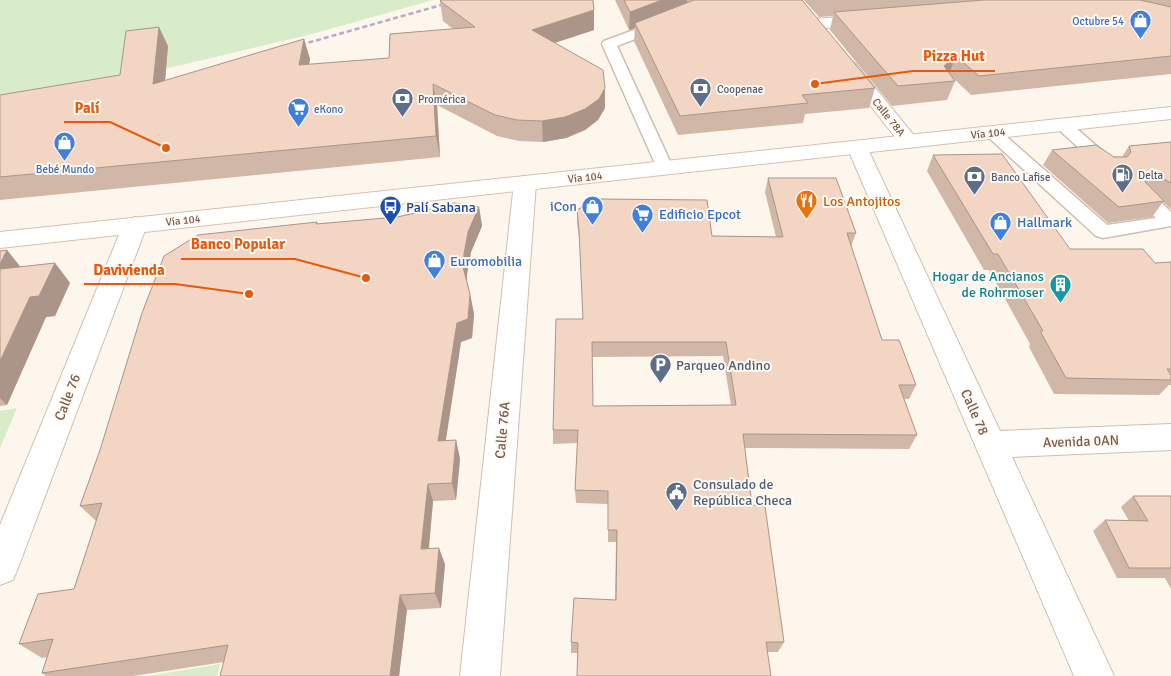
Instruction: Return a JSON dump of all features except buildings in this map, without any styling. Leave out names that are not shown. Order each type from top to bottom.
[{"type":"street","points":[[825,38],[808,18],[880,19]]},
{"type":"street","name":"Calle 78A","points":[[837,53],[909,142]]},
{"type":"street","name":"Vía 104","points":[[0,240],[1171,113]]},
{"type":"street","name":"Calle 78","points":[[857,147],[1094,676]]},
{"type":"street","name":"Calle 76A","points":[[480,676],[525,183]]},
{"type":"street","name":"Calle 76","points":[[0,568],[135,226]]},
{"type":"street","name":"Avenida 0AN","points":[[990,445],[1171,437]]},
{"type":"lane","points":[[665,168],[609,44],[670,20]]},
{"type":"lane","points":[[1062,125],[1111,168]]},
{"type":"lane","points":[[993,132],[1103,232],[1170,221],[1145,198]]},
{"type":"green space","points":[[0,0],[433,0],[312,34],[81,89],[0,99]]},
{"type":"green space","points":[[17,408],[0,448],[0,411]]},
{"type":"green space","points":[[220,664],[217,676],[148,676]]},
{"type":"railway","points":[[293,47],[459,0]]},
{"type":"place","name":"Octubre 54","points":[[1140,40]]},
{"type":"place","name":"Pizza Hut","points":[[815,84]]},
{"type":"place","name":"Coopenae","points":[[701,108]]},
{"type":"place","name":"Promérica","points":[[402,118]]},
{"type":"place","name":"eKono","points":[[298,128]]},
{"type":"place","name":"Palí","points":[[166,148]]},
{"type":"place","name":"Bebé Mundo","points":[[65,162]]},
{"type":"place","name":"Delta","points":[[1122,194]]},
{"type":"place","name":"Banco Lafise","points":[[975,196]]},
{"type":"place","name":"Los Antojitos","points":[[807,220]]},
{"type":"place","name":"iCon","points":[[593,225]]},
{"type":"place","name":"Palí Sabana","points":[[390,226]]},
{"type":"place","name":"Edificio Epcot","points":[[643,233]]},
{"type":"place","name":"Hallmark","points":[[1001,241]]},
{"type":"place","name":"Banco Popular","points":[[366,278]]},
{"type":"place","name":"Euromobilia","points":[[434,280]]},
{"type":"place","name":"Davivienda","points":[[249,294]]},
{"type":"place","name":"Hogar de Ancianos de Rohrmoser","points":[[1060,303]]},
{"type":"place","name":"Parqueo Andino","points":[[660,384]]},
{"type":"place","name":"Consulado de República Checa","points":[[677,511]]}]
